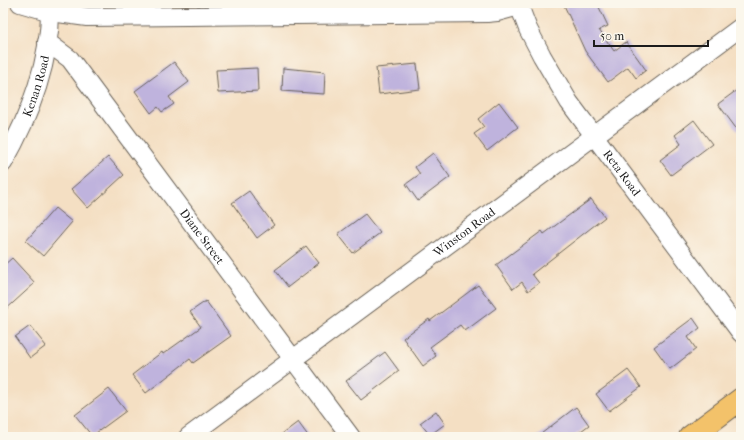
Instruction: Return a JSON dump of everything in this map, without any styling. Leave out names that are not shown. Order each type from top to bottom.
[{"type":"highway","points":[[692,436],[741,399]]},
{"type":"street","points":[[20,3],[50,7],[87,16],[487,13],[497,12],[518,4]]},
{"type":"street","name":"Reta Road","points":[[518,4],[542,56],[569,102],[741,333]]},
{"type":"street","name":"Kenan Road","points":[[3,163],[12,148],[39,80],[48,42],[50,7]]},
{"type":"street","name":"Winston Road","points":[[188,437],[741,27]]},
{"type":"street","name":"Diane Street","points":[[48,42],[70,59],[351,437]]},
{"type":"building","points":[[563,3],[597,3],[608,26],[599,30],[614,51],[626,42],[646,70],[636,78],[628,67],[608,82],[585,51]]},
{"type":"building","points":[[174,62],[189,82],[169,97],[174,104],[162,112],[158,107],[151,113],[135,91]]},
{"type":"building","points":[[417,64],[420,89],[379,94],[376,68]]},
{"type":"building","points":[[257,68],[258,91],[218,93],[216,70]]},
{"type":"building","points":[[283,68],[325,72],[324,94],[282,91]]},
{"type":"building","points":[[741,87],[741,135],[718,104]]},
{"type":"building","points":[[499,102],[518,127],[487,151],[474,134],[484,127],[478,119]]},
{"type":"building","points":[[694,120],[712,144],[671,175],[660,160],[681,144],[675,135]]},
{"type":"building","points":[[433,153],[450,177],[418,201],[406,184],[420,174],[415,167]]},
{"type":"building","points":[[108,157],[124,175],[88,208],[71,189]]},
{"type":"building","points":[[249,191],[274,225],[257,238],[232,203]]},
{"type":"building","points":[[591,199],[605,217],[532,274],[539,283],[528,291],[522,282],[513,289],[496,265],[542,231],[544,234]]},
{"type":"building","points":[[55,208],[72,222],[43,256],[26,241]]},
{"type":"building","points":[[365,214],[380,233],[353,253],[338,234]]},
{"type":"building","points":[[306,246],[319,263],[288,287],[275,270]]},
{"type":"building","points":[[12,258],[35,283],[3,312],[3,266]]},
{"type":"building","points":[[478,285],[496,308],[465,331],[460,325],[430,347],[436,356],[423,366],[403,338],[429,319],[430,321]]},
{"type":"building","points":[[206,301],[231,336],[193,363],[190,359],[146,393],[132,375],[162,352],[163,354],[201,327],[190,312]]},
{"type":"building","points":[[693,318],[700,328],[688,337],[696,349],[670,369],[654,347]]},
{"type":"building","points":[[30,326],[46,346],[30,358],[15,337]]},
{"type":"building","points":[[385,352],[399,371],[361,400],[346,381]]},
{"type":"building","points":[[628,370],[641,387],[609,411],[596,394]]},
{"type":"building","points":[[109,389],[126,411],[92,436],[75,415]]},
{"type":"building","points":[[576,407],[589,425],[573,437],[537,437]]},
{"type":"building","points":[[436,411],[445,424],[430,435],[420,423]]},
{"type":"building","points":[[298,422],[309,437],[278,437]]}]
